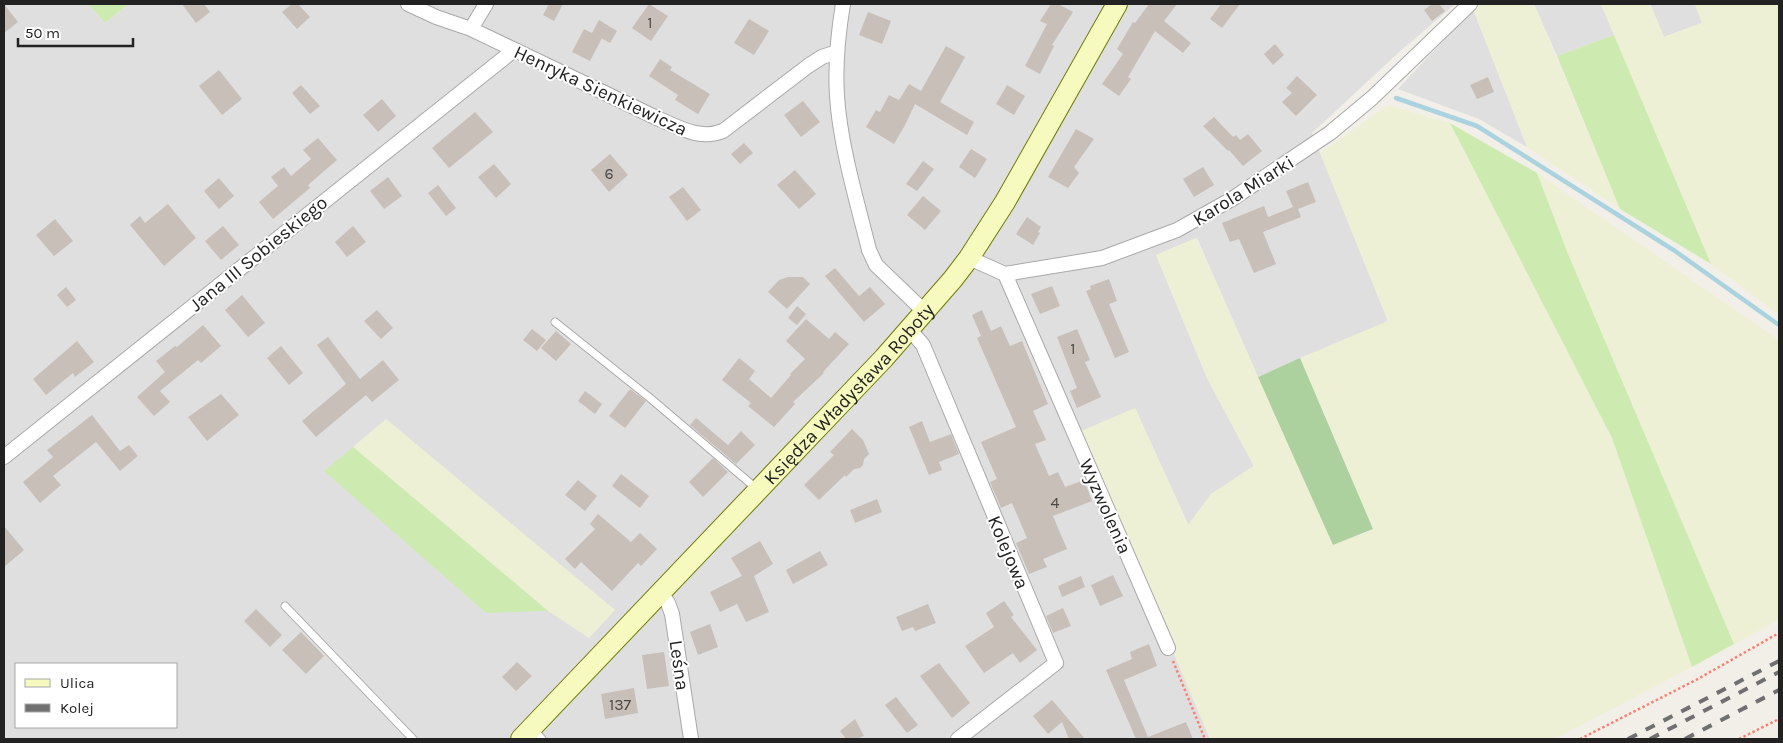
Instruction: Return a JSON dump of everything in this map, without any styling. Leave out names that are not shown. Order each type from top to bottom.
[{"type":"main road","name":"Księdza Władysława Roboty","points":[[532,735],[661,593],[926,313],[969,258],[1001,208],[1117,4]]},
{"type":"street","name":"Henryka Sienkiewicza","points":[[408,4],[436,17],[471,29],[686,131],[708,135],[723,131],[731,126],[808,66],[822,57],[837,52]]},
{"type":"street","points":[[471,29],[486,4]]},
{"type":"street","points":[[843,4],[837,52],[837,96],[841,128],[869,250],[876,265],[926,313]]},
{"type":"street","name":"Karola Miarki","points":[[1005,274],[1102,258],[1177,230],[1205,216],[1330,134],[1372,98],[1470,4]]},
{"type":"street","name":"Jana III Sobieskiego","points":[[4,457],[514,50]]},
{"type":"street","points":[[969,258],[1005,274]]},
{"type":"street","name":"Wyzwolenia","points":[[1005,274],[1168,648]]},
{"type":"street","name":"Kolejowa","points":[[910,330],[923,345],[1056,663],[958,739]]},
{"type":"street","name":"Leśna","points":[[661,593],[668,603],[672,614],[691,739]]},
{"type":"lane","points":[[555,322],[759,490]]},
{"type":"lane","points":[[285,606],[413,739]]},
{"type":"path","points":[[1580,739],[1696,680],[1779,633]]},
{"type":"path","points":[[1168,648],[1205,739]]},
{"type":"path","points":[[1739,739],[1779,718]]},
{"type":"shaded area","points":[[4,4],[88,4],[105,23],[129,4],[1455,4],[1397,54],[1312,133],[1388,321],[1258,377],[1197,238],[1156,255],[1207,378],[1254,466],[1211,494],[1189,526],[1135,408],[1210,739],[4,739]]},
{"type":"shaded area","points":[[1534,4],[1601,4],[1614,35],[1557,56]]},
{"type":"shaded area","points":[[1650,4],[1695,4],[1702,23],[1664,37]]},
{"type":"shaded area","points":[[1473,9],[1527,147],[1479,119],[1398,89]]},
{"type":"green space","points":[[88,4],[129,4],[105,23]]},
{"type":"green space","points":[[1479,4],[1534,4],[1620,209],[1527,147],[1473,9]]},
{"type":"green space","points":[[1601,4],[1650,4],[1664,37],[1702,23],[1695,4],[1779,4],[1779,315],[1711,264]]},
{"type":"green space","points":[[1614,35],[1711,264],[1620,209],[1557,56]]},
{"type":"green space","points":[[1388,105],[1450,123],[1612,438],[1692,667],[1555,739],[1210,739],[1079,432],[1135,408],[1188,525],[1211,494],[1254,466],[1207,378],[1156,255],[1196,238],[1333,545],[1373,530],[1300,358],[1388,321],[1320,153]]},
{"type":"green space","points":[[1450,123],[1537,173],[1568,254],[1734,644],[1692,667],[1612,438]]},
{"type":"green space","points":[[1537,173],[1779,340],[1779,620],[1734,644],[1568,254]]},
{"type":"green space","points":[[1300,358],[1373,529],[1333,545],[1258,377]]},
{"type":"green space","points":[[386,419],[615,610],[589,638],[548,611],[353,447]]},
{"type":"green space","points":[[353,447],[548,611],[486,613],[324,471]]},
{"type":"building","points":[[4,4],[18,22],[4,33]]},
{"type":"building","points":[[182,4],[204,4],[210,12],[196,23]]},
{"type":"building","points":[[292,4],[298,4],[310,17],[297,29],[282,12]]},
{"type":"building","points":[[549,4],[563,4],[554,21],[543,15]]},
{"type":"building","points":[[649,4],[668,16],[651,41],[632,28]]},
{"type":"building","points":[[1051,4],[1058,4],[1073,12],[1052,45],[1054,46],[1040,74],[1025,66],[1047,24],[1040,21]]},
{"type":"building","points":[[1149,4],[1177,4],[1164,21],[1191,43],[1183,53],[1155,31],[1128,77],[1131,79],[1119,96],[1102,84],[1123,54],[1117,49],[1133,22],[1135,23]]},
{"type":"building","points":[[1221,4],[1240,4],[1222,28],[1210,19]]},
{"type":"building","points":[[1432,4],[1439,4],[1445,11],[1432,21],[1424,10]]},
{"type":"building","points":[[868,12],[891,21],[882,44],[859,35]]},
{"type":"building","points":[[749,19],[769,31],[754,55],[734,43]]},
{"type":"building","points":[[599,20],[617,31],[610,43],[592,33]]},
{"type":"building","points":[[584,29],[602,38],[590,61],[572,52]]},
{"type":"building","points":[[1275,44],[1284,55],[1273,65],[1264,54]]},
{"type":"building","points":[[946,46],[965,57],[940,102],[974,122],[967,135],[915,104],[894,144],[866,127],[876,110],[880,112],[889,95],[899,100],[909,84],[921,91]]},
{"type":"building","points":[[660,59],[672,67],[670,70],[710,94],[698,114],[675,100],[678,95],[649,76]]},
{"type":"building","points":[[219,70],[242,99],[222,115],[199,86]]},
{"type":"building","points":[[1297,76],[1317,95],[1296,116],[1282,102],[1292,93],[1286,88]]},
{"type":"building","points":[[1488,77],[1494,92],[1477,99],[1470,85]]},
{"type":"building","points":[[301,85],[320,106],[310,114],[292,93]]},
{"type":"building","points":[[1007,85],[1025,96],[1014,115],[996,104]]},
{"type":"building","points":[[382,99],[396,116],[378,132],[363,115]]},
{"type":"building","points":[[803,101],[820,122],[801,137],[784,115]]},
{"type":"building","points":[[475,112],[493,132],[449,168],[432,148]]},
{"type":"building","points":[[1214,117],[1233,137],[1236,135],[1240,140],[1248,134],[1262,151],[1243,166],[1203,126]]},
{"type":"building","points":[[1076,129],[1094,139],[1074,167],[1079,173],[1068,188],[1048,177]]},
{"type":"building","points":[[318,138],[337,160],[308,185],[310,188],[273,219],[259,202],[278,186],[271,177],[284,167],[291,176],[311,159],[303,150]]},
{"type":"building","points":[[744,143],[753,153],[740,164],[731,154]]},
{"type":"building","points":[[971,149],[987,159],[975,178],[959,167]]},
{"type":"building","points":[[610,154],[628,175],[609,192],[591,170]]},
{"type":"building","points":[[923,161],[934,169],[917,191],[906,184]]},
{"type":"building","points":[[494,164],[511,184],[496,198],[478,177]]},
{"type":"building","points":[[1203,167],[1214,185],[1194,197],[1183,179]]},
{"type":"building","points":[[795,170],[816,194],[799,209],[777,185]]},
{"type":"building","points":[[388,177],[402,196],[384,209],[370,191]]},
{"type":"building","points":[[219,178],[234,196],[219,209],[204,191]]},
{"type":"building","points":[[1308,182],[1316,202],[1298,209],[1301,217],[1263,232],[1276,264],[1254,273],[1239,239],[1230,242],[1222,223],[1264,206],[1268,217],[1293,207],[1286,191]]},
{"type":"building","points":[[438,185],[456,208],[446,216],[428,193]]},
{"type":"building","points":[[683,187],[701,210],[687,221],[669,197]]},
{"type":"building","points":[[923,196],[941,211],[925,230],[907,215]]},
{"type":"building","points":[[168,204],[196,238],[164,266],[130,225],[140,216],[145,223]]},
{"type":"building","points":[[1027,217],[1041,227],[1038,232],[1040,233],[1033,245],[1016,234]]},
{"type":"building","points":[[55,219],[73,241],[54,256],[36,235]]},
{"type":"building","points":[[223,226],[239,245],[221,260],[205,241]]},
{"type":"building","points":[[353,226],[366,242],[347,257],[335,242]]},
{"type":"building","points":[[835,268],[859,296],[870,287],[885,304],[864,322],[825,276]]},
{"type":"building","points":[[788,277],[803,277],[810,284],[787,309],[768,292],[779,280]]},
{"type":"building","points":[[1109,279],[1117,301],[1109,304],[1129,352],[1115,358],[1086,291],[1091,289],[1090,286]]},
{"type":"building","points":[[1052,286],[1060,306],[1040,314],[1031,294]]},
{"type":"building","points":[[66,287],[76,300],[67,307],[57,295]]},
{"type":"building","points":[[242,295],[265,323],[248,337],[225,310]]},
{"type":"building","points":[[797,306],[806,314],[797,325],[788,318]]},
{"type":"building","points":[[377,310],[393,328],[381,339],[364,321]]},
{"type":"building","points":[[982,310],[991,331],[1001,326],[1010,346],[1022,341],[1048,404],[1033,411],[1046,440],[1035,444],[1049,476],[1058,472],[1065,487],[1084,480],[1092,501],[1053,516],[1067,549],[1043,559],[1047,567],[1029,574],[1016,543],[1027,538],[1012,503],[1001,508],[990,482],[997,479],[981,442],[1016,427],[977,338],[981,336],[972,315]]},
{"type":"building","points":[[806,319],[829,339],[835,332],[849,344],[824,373],[793,402],[795,404],[774,427],[748,406],[751,403],[722,380],[739,358],[755,371],[749,379],[771,398],[805,359],[786,341]]},
{"type":"building","points":[[203,325],[221,346],[201,363],[198,360],[160,391],[170,402],[154,416],[137,397],[165,372],[156,361],[175,346],[177,347]]},
{"type":"building","points":[[532,329],[546,340],[537,351],[523,340]]},
{"type":"building","points":[[1077,329],[1090,360],[1085,362],[1101,397],[1077,408],[1070,391],[1077,388],[1057,337]]},
{"type":"building","points":[[556,331],[571,344],[556,361],[541,348]]},
{"type":"building","points":[[328,337],[360,379],[383,360],[399,380],[372,402],[366,395],[316,437],[302,421],[346,384],[317,345]]},
{"type":"building","points":[[77,341],[94,362],[75,377],[73,373],[46,395],[33,379]]},
{"type":"building","points":[[281,346],[303,373],[289,385],[267,358]]},
{"type":"building","points":[[630,389],[646,401],[625,428],[609,416]]},
{"type":"building","points":[[585,391],[602,404],[595,414],[578,401]]},
{"type":"building","points":[[221,394],[239,415],[207,441],[188,417]]},
{"type":"building","points":[[92,415],[120,451],[129,445],[138,456],[120,471],[96,442],[53,476],[61,485],[40,503],[23,482],[53,457],[47,450]]},
{"type":"building","points":[[696,418],[728,445],[741,431],[755,445],[736,464],[690,425]]},
{"type":"building","points":[[922,421],[930,442],[951,434],[959,454],[939,462],[942,470],[929,475],[909,427]]},
{"type":"building","points":[[852,429],[863,440],[869,454],[864,459],[863,465],[860,468],[854,469],[846,477],[845,475],[819,500],[804,485],[834,455],[830,452]]},
{"type":"building","points":[[713,458],[728,472],[703,497],[689,482]]},
{"type":"building","points":[[621,474],[649,496],[640,508],[612,486]]},
{"type":"building","points":[[578,480],[597,496],[585,511],[565,495]]},
{"type":"building","points":[[877,499],[882,512],[855,523],[850,510]]},
{"type":"building","points":[[598,514],[631,542],[640,533],[657,549],[641,566],[638,563],[612,591],[581,562],[575,569],[565,559],[595,529],[590,524]]},
{"type":"building","points":[[4,526],[24,550],[4,567]]},
{"type":"building","points":[[760,541],[773,564],[754,576],[769,612],[746,622],[737,604],[720,612],[710,592],[742,576],[731,558]]},
{"type":"building","points":[[820,551],[828,565],[793,584],[786,570]]},
{"type":"building","points":[[1113,575],[1123,596],[1100,606],[1091,585]]},
{"type":"building","points":[[1081,576],[1085,587],[1062,597],[1058,586]]},
{"type":"building","points":[[1004,601],[1014,615],[1011,617],[1037,650],[1020,663],[1013,653],[984,673],[965,646],[994,627],[986,613]]},
{"type":"building","points":[[928,604],[936,623],[915,631],[913,627],[902,631],[896,617]]},
{"type":"building","points":[[1063,608],[1071,626],[1053,633],[1046,616]]},
{"type":"building","points":[[256,609],[282,635],[270,647],[244,621]]},
{"type":"building","points":[[710,624],[718,647],[698,655],[690,632]]},
{"type":"building","points":[[301,632],[324,656],[306,674],[282,650]]},
{"type":"building","points":[[1149,644],[1157,666],[1124,680],[1148,737],[1186,722],[1193,739],[1136,739],[1106,670],[1132,659],[1130,652]]},
{"type":"building","points":[[664,652],[669,686],[647,689],[642,655]]},
{"type":"building","points":[[517,662],[532,676],[516,691],[502,677]]},
{"type":"building","points":[[939,663],[970,703],[952,718],[920,676]]},
{"type":"building","points":[[634,688],[638,713],[605,719],[601,694]]},
{"type":"building","points":[[896,697],[918,725],[907,733],[885,705]]},
{"type":"building","points":[[1052,700],[1085,739],[1069,739],[1062,722],[1048,734],[1033,716]]},
{"type":"building","points":[[855,719],[864,736],[856,739],[846,739],[840,731]]},
{"type":"waterway","points":[[1396,98],[1477,126],[1675,251],[1779,325]]},
{"type":"railway","points":[[1628,739],[1779,661]]},
{"type":"railway","points":[[1650,739],[1779,672]]},
{"type":"railway","points":[[1685,739],[1779,690]]}]
